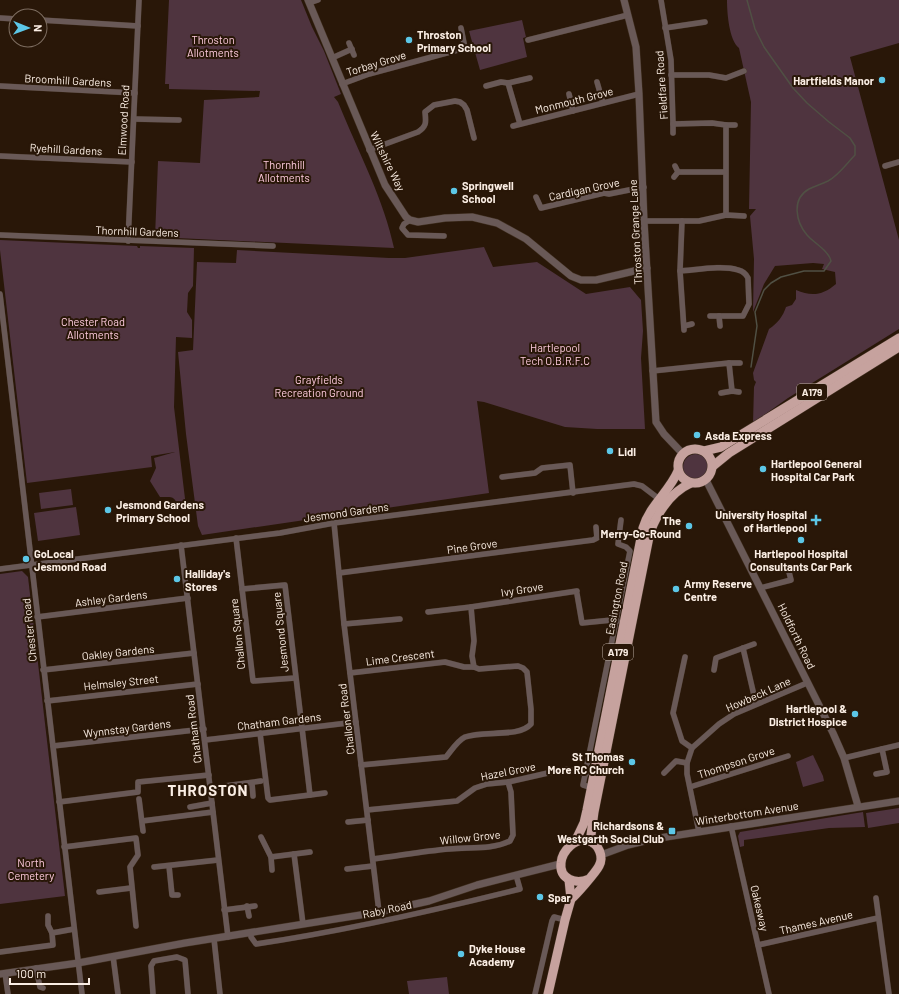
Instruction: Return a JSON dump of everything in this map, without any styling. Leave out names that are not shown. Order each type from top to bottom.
[{"type":"highway","name":"A179","points":[[704,451],[721,447],[899,338]]},
{"type":"highway","name":"A179","points":[[712,466],[729,453],[899,348]]},
{"type":"highway","points":[[682,454],[695,448],[704,451],[709,455],[712,460],[712,471],[706,480]]},
{"type":"highway","name":"Easington Road","points":[[593,843],[591,835],[595,789],[631,609],[637,556],[645,521],[659,499],[674,481],[682,454]]},
{"type":"highway","points":[[678,471],[681,476],[691,483]]},
{"type":"highway","name":"Easington Road","points":[[637,556],[663,507],[678,489],[691,483],[706,480]]},
{"type":"highway","name":"Easington Road","points":[[575,842],[584,823],[595,789]]},
{"type":"highway","points":[[571,899],[576,895],[599,866],[601,855],[598,847],[589,841],[582,840],[575,842]]},
{"type":"highway","name":"A179","points":[[560,864],[563,855],[575,842]]},
{"type":"highway","points":[[548,994],[564,920],[571,899],[569,880],[563,873],[560,864]]},
{"type":"highway","points":[[569,880],[583,882],[589,879]]},
{"type":"street","name":"Elmwood Road","points":[[128,241],[139,0]]},
{"type":"street","name":"Wiltshire Way","points":[[318,0],[308,2],[342,84],[385,186],[406,217],[410,220]]},
{"type":"street","name":"Throston Grange Lane","points":[[624,0],[636,47],[644,187],[644,221],[656,422],[664,434],[682,454]]},
{"type":"street","name":"Fieldfare Road","points":[[661,0],[671,60],[673,124],[712,123],[735,125]]},
{"type":"street","points":[[528,40],[628,15]]},
{"type":"street","points":[[48,20],[138,26]]},
{"type":"street","points":[[665,28],[705,22]]},
{"type":"street","name":"Torbay Grove","points":[[342,84],[369,74],[465,48],[461,28]]},
{"type":"street","points":[[332,58],[353,52],[350,42]]},
{"type":"street","points":[[671,74],[709,75],[726,78],[744,71]]},
{"type":"street","points":[[486,86],[501,82],[508,83],[530,78]]},
{"type":"street","points":[[597,82],[602,103]]},
{"type":"street","name":"Monmouth Grove","points":[[508,83],[517,125],[639,94]]},
{"type":"street","name":"Broomhill Gardens","points":[[0,86],[135,93]]},
{"type":"street","points":[[569,94],[573,111]]},
{"type":"street","points":[[370,150],[418,132],[423,128],[426,122],[425,112],[434,105],[455,101],[464,105],[467,110],[474,138]]},
{"type":"street","points":[[134,119],[179,120]]},
{"type":"street","points":[[673,124],[673,134]]},
{"type":"street","points":[[726,125],[726,215]]},
{"type":"street","name":"Ryehill Gardens","points":[[0,156],[132,162]]},
{"type":"street","points":[[885,166],[899,162]]},
{"type":"street","points":[[675,166],[676,174],[725,172]]},
{"type":"street","name":"Cardigan Grove","points":[[536,197],[540,208],[604,193],[609,194],[644,187]]},
{"type":"street","points":[[644,221],[699,221],[726,215],[744,216]]},
{"type":"street","points":[[444,236],[408,235],[402,228],[404,224],[410,220],[418,222],[445,218],[472,217],[497,224],[526,239],[570,276],[581,280],[596,280],[647,268]]},
{"type":"street","points":[[682,221],[680,271],[684,328],[692,324]]},
{"type":"street","name":"Thornhill Gardens","points":[[0,235],[272,246]]},
{"type":"street","points":[[680,271],[716,268],[738,269],[748,278],[749,304],[743,316],[710,316]]},
{"type":"street","name":"Chester Road","points":[[0,294],[82,994]]},
{"type":"street","points":[[719,316],[720,326]]},
{"type":"street","points":[[0,363],[8,362]]},
{"type":"street","points":[[729,364],[732,391]]},
{"type":"street","points":[[652,370],[740,364]]},
{"type":"street","points":[[721,393],[732,391],[739,392]]},
{"type":"street","points":[[502,477],[535,473],[542,468],[570,465],[573,493]]},
{"type":"street","name":"Holdforth Road","points":[[706,480],[844,758],[858,806]]},
{"type":"street","name":"Jesmond Gardens","points":[[0,569],[280,533],[334,523],[634,484],[642,486],[659,499]]},
{"type":"street","name":"Easington Road","points":[[586,774],[617,621],[637,556],[626,547],[618,544],[621,520]]},
{"type":"street","name":"Challoner Road","points":[[334,523],[344,624],[379,912]]},
{"type":"street","name":"Pine Grove","points":[[339,573],[593,540],[597,538],[596,527]]},
{"type":"street","name":"Challon Square","points":[[236,538],[253,681],[295,678]]},
{"type":"street","name":"Chatham Road","points":[[181,546],[228,937]]},
{"type":"street","points":[[760,588],[791,580],[788,568]]},
{"type":"street","name":"Challon Square","points":[[242,589],[285,585]]},
{"type":"street","name":"Jesmond Square","points":[[285,585],[310,795]]},
{"type":"street","name":"Ivy Grove","points":[[428,612],[577,593],[582,626],[612,620],[617,621]]},
{"type":"street","name":"Ashley Gardens","points":[[38,617],[188,598]]},
{"type":"street","points":[[471,607],[474,641],[472,656],[474,667]]},
{"type":"street","points":[[344,624],[400,619]]},
{"type":"street","points":[[714,670],[716,658],[754,644]]},
{"type":"street","points":[[743,648],[756,704]]},
{"type":"street","name":"Oakley Gardens","points":[[43,670],[194,653]]},
{"type":"street","points":[[685,657],[673,712],[682,740],[692,748]]},
{"type":"street","name":"Lime Crescent","points":[[350,673],[445,662],[479,669],[518,666],[527,672],[531,709],[531,724],[528,728],[502,733],[479,734],[464,738],[446,757],[361,765]]},
{"type":"street","name":"Howbeck Lane","points":[[686,763],[692,748],[719,724],[734,714],[807,683]]},
{"type":"street","name":"Helmsley Street","points":[[47,701],[198,684]]},
{"type":"street","name":"Chatham Gardens","points":[[205,740],[356,722]]},
{"type":"street","name":"Wynnstay Gardens","points":[[53,746],[204,729]]},
{"type":"street","points":[[260,733],[268,798],[270,800],[325,793]]},
{"type":"street","points":[[844,758],[899,745]]},
{"type":"street","points":[[876,774],[887,772],[882,749]]},
{"type":"street","name":"Thompson Grove","points":[[690,787],[788,756]]},
{"type":"street","points":[[664,774],[676,761],[686,763],[699,832]]},
{"type":"street","name":"Hazel Grove","points":[[367,810],[457,801],[475,788],[488,784],[508,782],[561,770],[586,774]]},
{"type":"street","points":[[586,774],[583,785],[595,789]]},
{"type":"street","points":[[59,802],[138,792],[138,782],[209,775]]},
{"type":"street","points":[[210,788],[261,781]]},
{"type":"street","name":"Willow Grove","points":[[372,859],[448,849],[488,847],[502,845],[510,841],[513,835],[511,792],[508,782]]},
{"type":"street","points":[[252,783],[253,796]]},
{"type":"street","points":[[139,799],[143,831]]},
{"type":"street","name":"Winterbottom Avenue","points":[[601,855],[628,845],[654,839],[858,806],[899,801]]},
{"type":"street","points":[[190,807],[212,804]]},
{"type":"street","points":[[142,821],[212,812]]},
{"type":"street","points":[[348,822],[368,820]]},
{"type":"street","name":"Oakesway","points":[[731,826],[769,994]]},
{"type":"street","points":[[260,837],[270,856],[272,870]]},
{"type":"street","points":[[64,847],[136,838],[138,855],[130,867],[136,926]]},
{"type":"street","points":[[270,856],[310,852]]},
{"type":"street","points":[[294,854],[303,924]]},
{"type":"street","points":[[154,867],[218,860]]},
{"type":"street","name":"Raby Road","points":[[2,973],[78,963],[379,912],[429,901],[516,875],[560,864]]},
{"type":"street","points":[[169,866],[172,896],[178,894]]},
{"type":"street","points":[[347,869],[373,866]]},
{"type":"street","name":"Raby Road","points":[[250,933],[256,944],[382,922],[520,889],[516,875]]},
{"type":"street","points":[[99,892],[131,888]]},
{"type":"street","points":[[876,898],[889,994]]},
{"type":"street","points":[[247,906],[249,916]]},
{"type":"street","points":[[224,910],[255,906]]},
{"type":"street","points":[[0,950],[53,945],[52,933],[48,925],[48,916]]},
{"type":"street","points":[[535,994],[552,921],[554,917],[564,920]]},
{"type":"street","name":"Thames Avenue","points":[[758,945],[878,918]]},
{"type":"street","points":[[52,933],[74,929]]},
{"type":"street","points":[[214,940],[220,994]]},
{"type":"street","points":[[113,956],[118,994]]},
{"type":"street","points":[[153,994],[151,966],[154,961],[178,957],[184,960],[188,994]]},
{"type":"street","points":[[36,968],[40,987],[43,988]]},
{"type":"street","points":[[2,973],[8,994]]},
{"type":"green space","name":"Thornhill Allotments","points":[[169,0],[301,0],[341,94],[334,97],[338,102],[372,180],[390,231],[394,248],[155,237],[158,161],[200,163],[204,100],[259,97],[260,91],[169,89],[169,84],[165,84]]},
{"type":"green space","points":[[727,0],[899,0],[899,43],[850,57],[899,240],[899,329],[788,398],[753,423],[754,387],[756,382],[754,380],[753,373],[769,329],[780,319],[786,307],[792,305],[796,299],[796,290],[807,294],[817,294],[827,291],[836,284],[835,272],[822,269],[824,264],[813,263],[775,266],[764,284],[753,312],[754,259],[750,216],[756,209],[749,209],[751,102],[739,48],[731,33],[728,19]]},
{"type":"green space","points":[[522,20],[526,37],[523,38],[527,57],[480,70],[469,31]]},
{"type":"green space","name":"Chester Road Allotments","points":[[0,240],[137,246],[138,248],[140,248],[140,246],[194,248],[193,286],[188,293],[187,312],[192,320],[192,338],[176,337],[174,407],[186,507],[178,507],[175,500],[172,498],[160,497],[150,481],[156,468],[154,458],[175,452],[151,456],[152,467],[27,483]]},
{"type":"green space","name":"Grayfields Recreation Ground","points":[[484,247],[493,267],[537,262],[586,294],[630,287],[641,300],[643,331],[641,358],[645,429],[565,427],[477,401],[489,493],[202,535],[198,526],[186,434],[178,352],[193,350],[197,262],[236,263],[237,250],[405,258]]},
{"type":"green space","points":[[696,454],[705,458],[709,467],[705,476],[696,480],[687,476],[683,467],[687,458]]},
{"type":"green space","points":[[71,489],[73,505],[41,509],[39,493]]},
{"type":"green space","points":[[76,507],[80,535],[38,541],[34,513]]},
{"type":"green space","name":"North Cemetery","points":[[22,571],[28,577],[65,896],[0,904],[0,574]]},
{"type":"green space","points":[[813,755],[824,781],[803,787],[796,762]]},
{"type":"green space","points":[[899,808],[899,823],[868,828],[866,813]]},
{"type":"green space","points":[[863,812],[865,827],[829,828],[744,840],[744,846],[740,847],[738,836],[740,832]]},
{"type":"green space","points":[[447,977],[449,994],[409,994],[407,981]]},
{"type":"waterway","points":[[747,0],[755,29],[764,47],[793,88],[807,103],[850,138],[855,146],[855,155],[839,172],[828,181],[803,193],[798,205],[798,217],[803,230],[824,250],[830,257],[831,261],[824,271],[804,271],[781,277],[771,283],[764,290],[755,312],[757,326],[751,367]]},
{"type":"place","name":"Throston Primary School","points":[[409,40]]},
{"type":"place","name":"Hartfields Manor","points":[[882,80]]},
{"type":"place","name":"Springwell School","points":[[454,191]]},
{"type":"place","name":"Asda Express","points":[[697,435]]},
{"type":"place","name":"Lidl","points":[[610,451]]},
{"type":"place","name":"Hartlepool General Hospital Car Park","points":[[763,469]]},
{"type":"place","name":"Jesmond Gardens Primary School","points":[[108,510]]},
{"type":"place","name":"University Hospital of Hartlepool","points":[[816,520]]},
{"type":"place","name":"The Merry-Go-Round","points":[[689,526]]},
{"type":"place","name":"Hartlepool Hospital Consultants Car Park","points":[[801,540]]},
{"type":"place","name":"GoLocal Jesmond Road","points":[[26,559]]},
{"type":"place","name":"Halliday's Stores","points":[[177,579]]},
{"type":"place","name":"Army Reserve Centre","points":[[676,589]]},
{"type":"place","name":"Hartlepool & District Hospice","points":[[855,714]]},
{"type":"place","name":"St Thomas More RC Church","points":[[632,762]]},
{"type":"place","name":"Richardsons & Westgarth Social Club","points":[[672,831]]},
{"type":"place","name":"Spar","points":[[540,897]]},
{"type":"place","name":"Dyke House Academy","points":[[461,954]]},
{"type":"district","name":"THROSTON","points":[[208,790]]},
{"type":"park label","name":"Throston Allotments","points":[[213,45]]},
{"type":"park label","name":"Hartlepool Tech O.B.R.F.C","points":[[555,353]]}]
